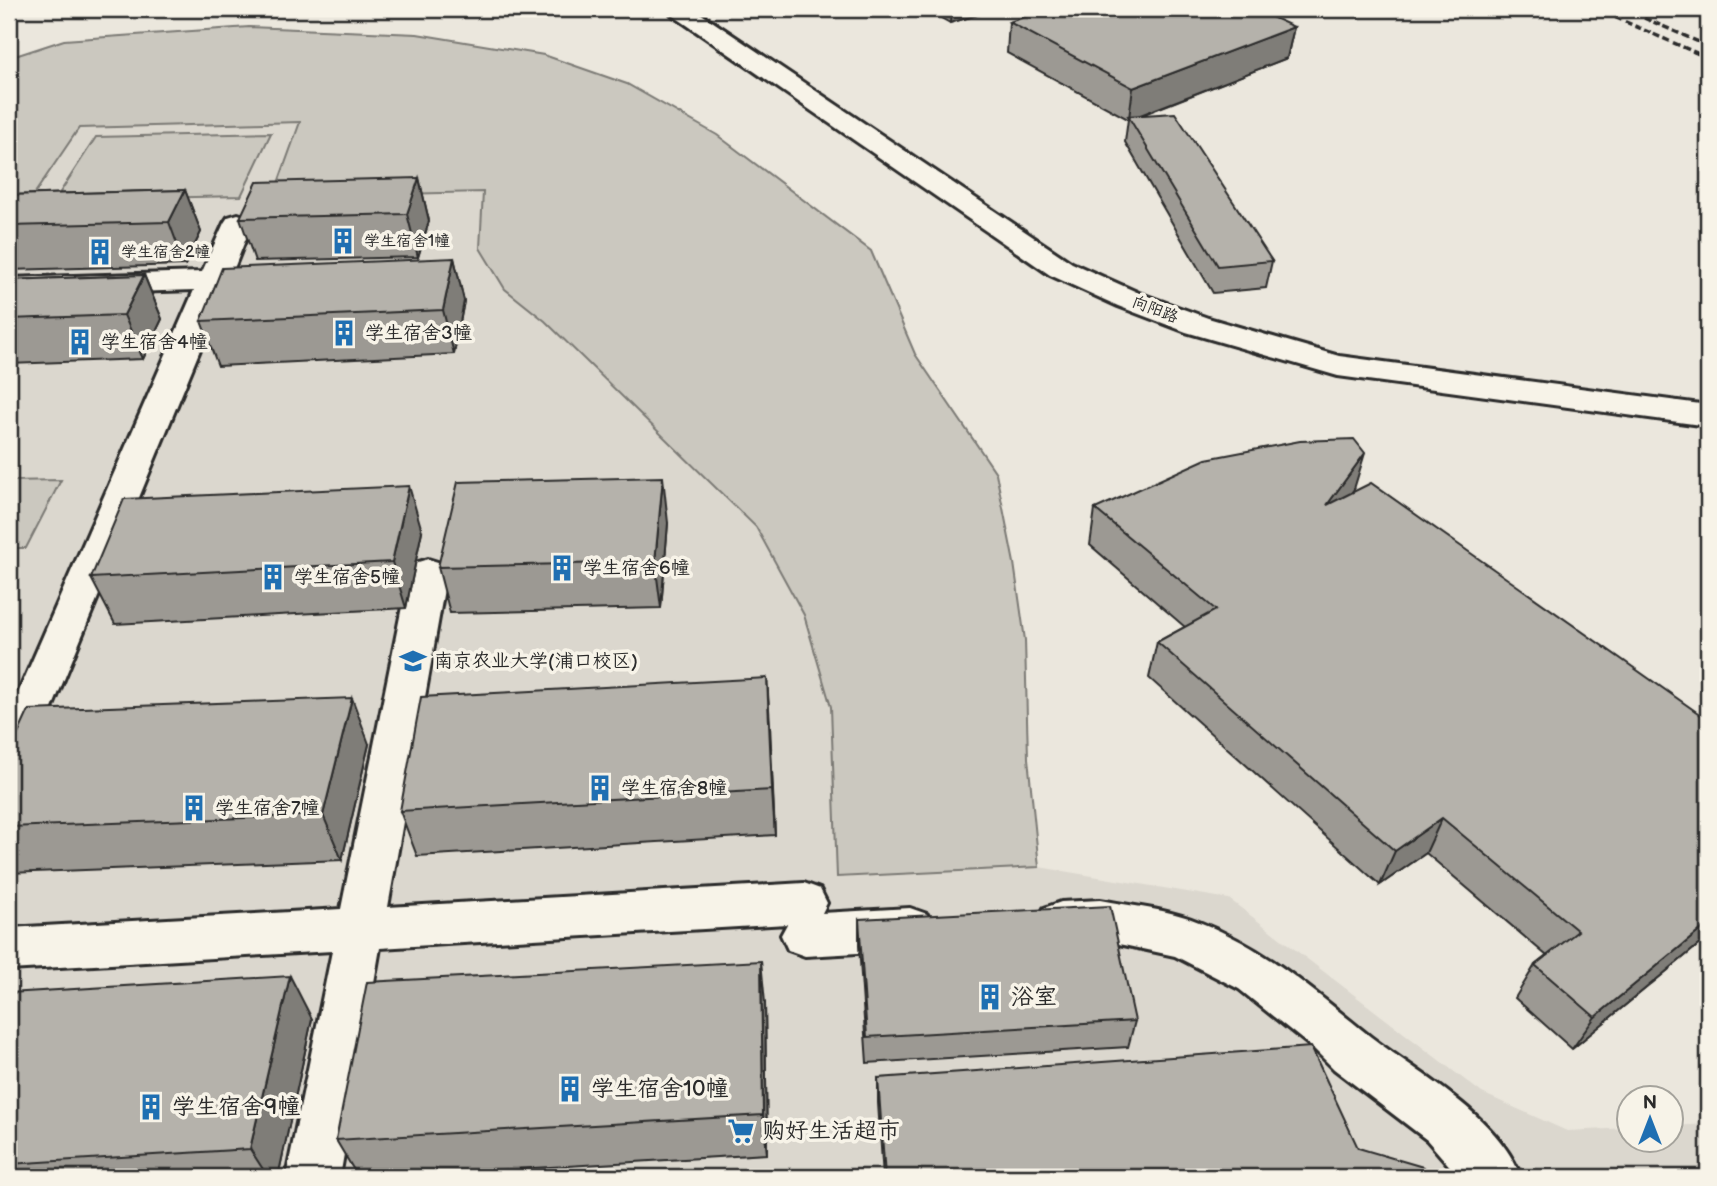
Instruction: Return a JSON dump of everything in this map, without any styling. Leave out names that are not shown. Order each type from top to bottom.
[{"type":"street","name":"向阳路","points":[[678,9],[1061,270],[1109,293],[1168,316],[1281,352],[1338,366],[1708,416]]},
{"type":"street","points":[[9,762],[238,223]]},
{"type":"street","points":[[9,287],[268,279]]},
{"type":"street","points":[[313,1177],[428,572]]},
{"type":"street","points":[[9,949],[360,927],[805,919],[953,927]]},
{"type":"street","points":[[1019,924],[1100,920],[1184,937],[1256,974],[1332,1032],[1352,1052],[1446,1122],[1494,1177]]},
{"type":"shaded area","points":[[249,27],[417,34],[544,55],[627,84],[717,135],[871,251],[915,354],[996,473],[1014,563],[1025,640],[1028,758],[1039,867],[837,877],[831,707],[804,615],[756,527],[545,321],[505,289],[480,248],[483,192],[273,197],[300,122],[79,128],[22,212],[9,212],[9,58],[64,40]]},
{"type":"shaded area","name":"南京农业大学(浦口校区)","points":[[301,122],[273,197],[483,192],[480,248],[505,289],[545,321],[756,527],[804,615],[831,707],[837,876],[1039,867],[1229,899],[1482,1093],[1567,1131],[1616,1129],[1616,1154],[1686,1154],[1686,1125],[1708,1124],[1708,1177],[9,1177],[9,212],[22,211],[79,128]]},
{"type":"shaded area","points":[[271,133],[241,196],[55,200],[96,137]]},
{"type":"shaded area","points":[[61,480],[26,548],[9,548],[9,481]]},
{"type":"building","points":[[1049,9],[1254,9],[1294,27],[1133,88],[1009,22]]},
{"type":"building","points":[[1175,113],[1272,261],[1218,266],[1128,116]]},
{"type":"building","points":[[419,178],[407,214],[240,218],[257,182]]},
{"type":"building","points":[[185,190],[169,222],[9,226],[9,195]]},
{"type":"building","points":[[454,258],[443,310],[201,321],[222,268]]},
{"type":"building","points":[[144,275],[124,315],[9,319],[9,280]]},
{"type":"building","points":[[1354,439],[1365,453],[1327,505],[1371,483],[1708,720],[1708,924],[1595,1017],[1535,965],[1578,931],[1442,818],[1395,851],[1157,642],[1216,610],[1095,509],[1206,459],[1300,441]]},
{"type":"building","points":[[663,477],[655,562],[438,567],[458,482]]},
{"type":"building","points":[[409,486],[392,562],[91,578],[124,499]]},
{"type":"building","points":[[767,678],[772,790],[400,811],[421,697]]},
{"type":"building","points":[[352,698],[323,815],[9,827],[9,754],[29,710]]},
{"type":"building","name":"浴室","points":[[1110,906],[1135,1021],[867,1037],[859,919]]},
{"type":"building","name":"学生宿舍10幢","points":[[761,961],[763,1115],[336,1140],[367,982]]},
{"type":"building","name":"学生宿舍9幢","points":[[290,976],[250,1149],[9,1164],[9,993]]},
{"type":"building","points":[[1311,1047],[1358,1148],[1423,1167],[1440,1177],[885,1177],[878,1078]]},
{"type":"railway","points":[[1596,9],[1708,58]]},
{"type":"railway","points":[[1644,18],[1708,46]]},
{"type":"place","name":"学生宿舍1幢","points":[[343,241]]},
{"type":"place","name":"学生宿舍2幢","points":[[100,252]]},
{"type":"place","name":"学生宿舍3幢","points":[[344,333]]},
{"type":"place","name":"学生宿舍4幢","points":[[80,342]]},
{"type":"place","name":"学生宿舍6幢","points":[[562,568]]},
{"type":"place","name":"学生宿舍5幢","points":[[273,577]]},
{"type":"place","name":"南京农业大学(浦口校区)","points":[[413,661]]},
{"type":"place","name":"学生宿舍8幢","points":[[600,788]]},
{"type":"place","name":"学生宿舍7幢","points":[[194,808]]},
{"type":"place","name":"浴室","points":[[990,997]]},
{"type":"place","name":"学生宿舍10幢","points":[[570,1089]]},
{"type":"place","name":"学生宿舍9幢","points":[[151,1107]]},
{"type":"place","name":"购好生活超市","points":[[741,1131]]}]
